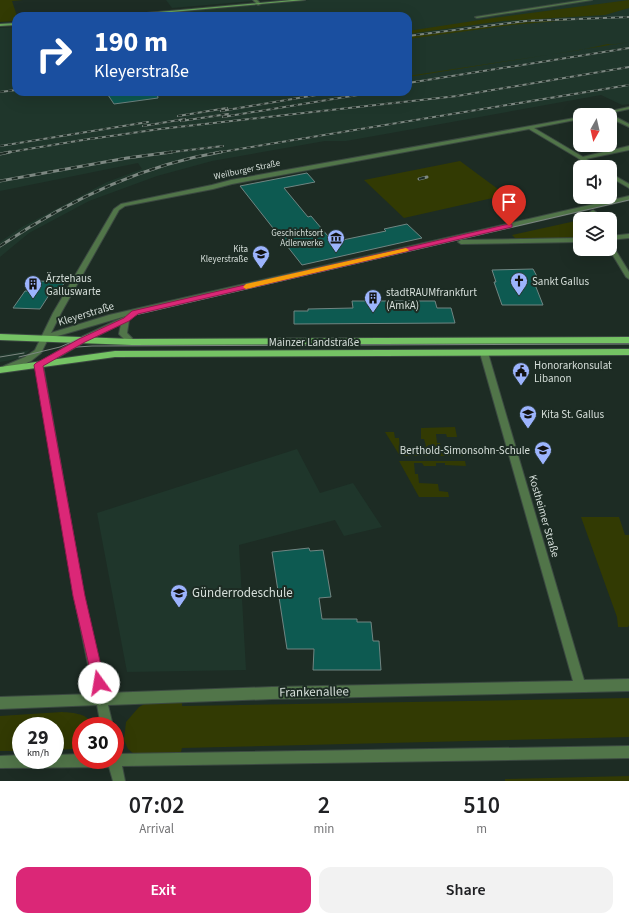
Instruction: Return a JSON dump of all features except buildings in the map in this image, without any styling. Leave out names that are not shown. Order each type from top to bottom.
[{"type":"main road","points":[[163,12],[303,0]]},
{"type":"main road","points":[[0,26],[12,24]]},
{"type":"main road","name":"Mainzer Landstraße","points":[[0,337],[132,342],[629,340]]},
{"type":"main road","name":"Mainzer Landstraße","points":[[3,369],[115,354],[629,352]]},
{"type":"street","points":[[255,0],[259,4]]},
{"type":"street","points":[[477,17],[590,0]]},
{"type":"street","points":[[617,112],[629,108]]},
{"type":"street","name":"Weilburger Straße","points":[[3,369],[23,362],[35,355],[117,209],[123,205],[231,182],[573,119]]},
{"type":"street","points":[[617,120],[629,126]]},
{"type":"street","points":[[529,127],[584,160]]},
{"type":"street","points":[[581,158],[629,148]]},
{"type":"street","points":[[617,179],[629,186]]},
{"type":"street","name":"Kleyerstraße","points":[[44,338],[106,319],[629,198]]},
{"type":"street","points":[[617,237],[629,236]]},
{"type":"street","points":[[461,242],[573,240]]},
{"type":"street","points":[[616,256],[629,277]]},
{"type":"street","name":"Kleyerstraße","points":[[39,365],[82,340],[126,319],[135,313]]},
{"type":"street","name":"Kleyerstraße","points":[[126,319],[123,334],[132,342]]},
{"type":"street","name":"Kostheimer Straße","points":[[484,353],[580,686]]},
{"type":"street","points":[[39,365],[79,596],[105,717]]},
{"type":"street","name":"Frankenallee","points":[[0,703],[272,693],[629,686]]},
{"type":"street","points":[[124,760],[629,752]]},
{"type":"street","points":[[0,762],[72,761]]},
{"type":"street","points":[[116,769],[119,781]]},
{"type":"shaded area","points":[[166,0],[252,0],[253,1],[172,8]]},
{"type":"shaded area","points":[[309,0],[629,0],[629,104],[622,105],[601,95],[346,141],[325,141],[212,161],[157,176],[89,201],[29,233],[0,257],[0,242],[22,227],[107,182],[142,169],[138,163],[0,191],[0,28],[12,27],[12,96],[412,96],[412,12],[182,12]]},
{"type":"shaded area","points":[[30,350],[22,358],[0,362],[0,355]]},
{"type":"shaded area","name":"Günderrodeschule","points":[[297,449],[320,493],[353,483],[382,527],[344,536],[335,520],[239,545],[246,670],[127,672],[97,513]]},
{"type":"green space","points":[[0,0],[23,0],[12,1],[16,12],[12,12],[12,21],[0,22]]},
{"type":"green space","points":[[629,0],[629,8],[605,15],[503,21],[412,33],[412,30]]},
{"type":"green space","points":[[591,18],[512,25],[412,38],[412,36],[499,24]]},
{"type":"green space","points":[[608,44],[611,45],[584,49]]},
{"type":"green space","points":[[547,55],[412,76],[412,75]]},
{"type":"green space","points":[[460,161],[506,195],[404,218],[364,180]]},
{"type":"green space","points":[[573,222],[573,238],[516,239],[512,235]]},
{"type":"green space","points":[[455,427],[457,437],[447,437],[446,434],[436,434],[437,443],[440,443],[442,450],[463,450],[464,456],[435,456],[433,445],[428,445],[428,456],[400,456],[385,432],[394,432],[395,438],[399,438],[400,452],[406,452],[407,455],[416,455],[416,452],[424,452],[423,447],[426,446],[424,439],[421,439],[421,428]]},
{"type":"green space","points":[[399,461],[465,461],[466,466],[436,463],[436,466],[424,466],[422,463],[414,463],[415,474],[418,474],[419,483],[438,484],[439,491],[448,492],[449,497],[419,497]]},
{"type":"green space","points":[[581,517],[619,517],[625,535],[629,535],[628,627],[618,627],[617,617]]},
{"type":"green space","points":[[629,698],[629,737],[182,748],[180,756],[139,758],[128,749],[124,740],[126,722],[139,707],[152,700],[182,699],[182,706]]},
{"type":"green space","points":[[62,712],[80,714],[86,717],[72,717],[72,749],[64,750],[64,717],[12,717],[12,751],[0,751],[0,716]]},
{"type":"green space","points":[[629,776],[629,781],[505,781],[505,779]]},
{"type":"tram line","points":[[19,357],[60,347],[131,316],[629,200]]},
{"type":"tram line","points":[[63,348],[92,346],[629,344]]},
{"type":"tram line","points":[[0,357],[24,353]]},
{"type":"railway","points":[[412,35],[526,21],[629,17]]},
{"type":"railway","points":[[412,82],[629,48]]},
{"type":"railway","points":[[90,139],[160,129],[457,96],[629,67]]},
{"type":"railway","points":[[221,152],[629,85]]},
{"type":"railway","points":[[0,92],[12,90]]},
{"type":"railway","points":[[221,111],[310,96]]},
{"type":"railway","points":[[223,117],[352,96]]},
{"type":"railway","points":[[178,116],[227,108]]},
{"type":"railway","points":[[181,121],[228,114]]},
{"type":"railway","points":[[143,126],[185,119]]},
{"type":"railway","points":[[0,146],[148,122]]},
{"type":"railway","points":[[10,152],[95,138]]},
{"type":"railway","points":[[169,152],[223,146]]},
{"type":"railway","points":[[0,154],[10,152]]},
{"type":"railway","points":[[4,153],[10,152]]},
{"type":"railway","points":[[0,181],[127,158],[169,152]]},
{"type":"railway","points":[[164,153],[169,152]]},
{"type":"railway","points":[[0,246],[51,215],[106,187],[162,166],[221,152]]},
{"type":"railway","points":[[215,153],[221,152]]},
{"type":"railway","points":[[419,179],[427,177]]},
{"type":"slow traffic","points":[[246,287],[406,250]]},
{"type":"place","name":"Geschichtsort Adlerwerke","points":[[336,253]]},
{"type":"place","name":"Kita Kleyerstraße","points":[[261,269]]},
{"type":"place","name":"Sankt Gallus","points":[[519,296]]},
{"type":"place","name":"Ärztehaus Galluswarte","points":[[33,299]]},
{"type":"place","name":"stadtRAUMfrankfurt (AmkA)","points":[[373,313]]},
{"type":"place","name":"Honorarkonsulat Libanon","points":[[521,386]]},
{"type":"place","name":"Kita St. Gallus","points":[[528,429]]},
{"type":"place","name":"Berthold-Simonsohn-Schule","points":[[543,465]]},
{"type":"place","name":"Günderrodeschule","points":[[179,608]]},
{"type":"route","points":[[99,683],[79,596],[39,365],[82,340],[126,319],[135,313],[509,226]]}]
